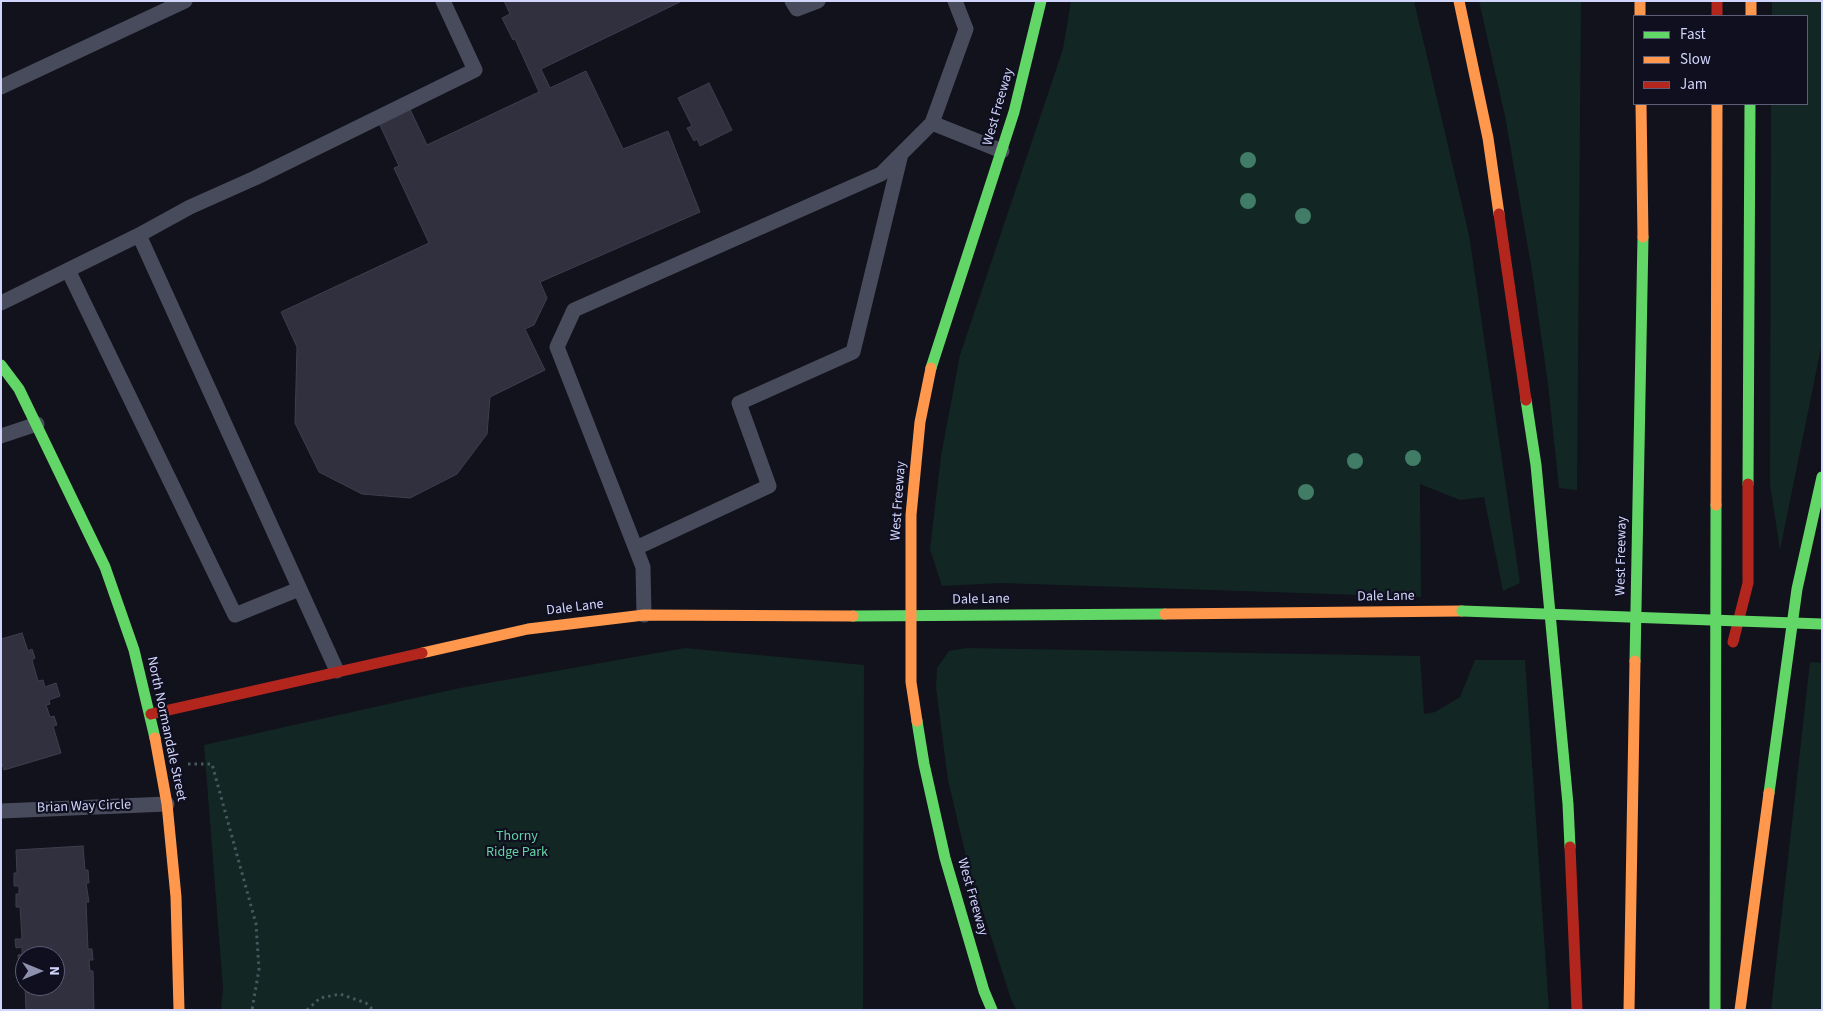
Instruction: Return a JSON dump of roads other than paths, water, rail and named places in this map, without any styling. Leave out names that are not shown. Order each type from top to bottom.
[{"type":"main road","name":"West Freeway","points":[[992,1010],[984,991],[945,858],[924,764],[910,682],[910,515],[920,422],[929,373],[1017,103],[1041,1]]},
{"type":"main road","points":[[1459,1],[1488,138],[1536,465],[1568,804],[1577,1010]]},
{"type":"main road","points":[[1640,1],[1640,15]]},
{"type":"main road","points":[[1718,1],[1718,15]]},
{"type":"main road","points":[[1751,1],[1751,15]]},
{"type":"main road","name":"West Freeway","points":[[1629,1010],[1643,239],[1641,105]]},
{"type":"main road","points":[[1715,1010],[1717,105]]},
{"type":"main road","points":[[1716,709],[1748,583],[1750,105]]},
{"type":"main road","name":"North Normandale Street","points":[[1,365],[19,389],[105,567],[134,650],[151,714],[167,804],[176,897],[179,1010]]},
{"type":"main road","points":[[1740,1010],[1797,589],[1822,477]]},
{"type":"main road","name":"Dale Lane","points":[[151,714],[528,628],[644,615],[910,616],[1462,611],[1822,624]]},
{"type":"lane","points":[[1,86],[185,1]]},
{"type":"lane","points":[[1,302],[139,235],[190,207],[255,178],[475,70],[443,1]]},
{"type":"lane","points":[[792,1],[797,9],[818,1]]},
{"type":"lane","points":[[644,615],[644,567],[557,347],[574,310],[880,174],[932,123],[966,29],[955,1]]},
{"type":"lane","points":[[932,123],[1002,150]]},
{"type":"lane","points":[[636,548],[769,486],[739,403],[853,352],[901,154]]},
{"type":"lane","points":[[139,235],[336,671]]},
{"type":"lane","points":[[68,270],[235,615],[299,589]]},
{"type":"lane","points":[[1,436],[37,424]]},
{"type":"lane","name":"Brian Way Circle","points":[[1,811],[167,804]]},
{"type":"park label","name":"Thorny Ridge Park","points":[[517,846]]}]
